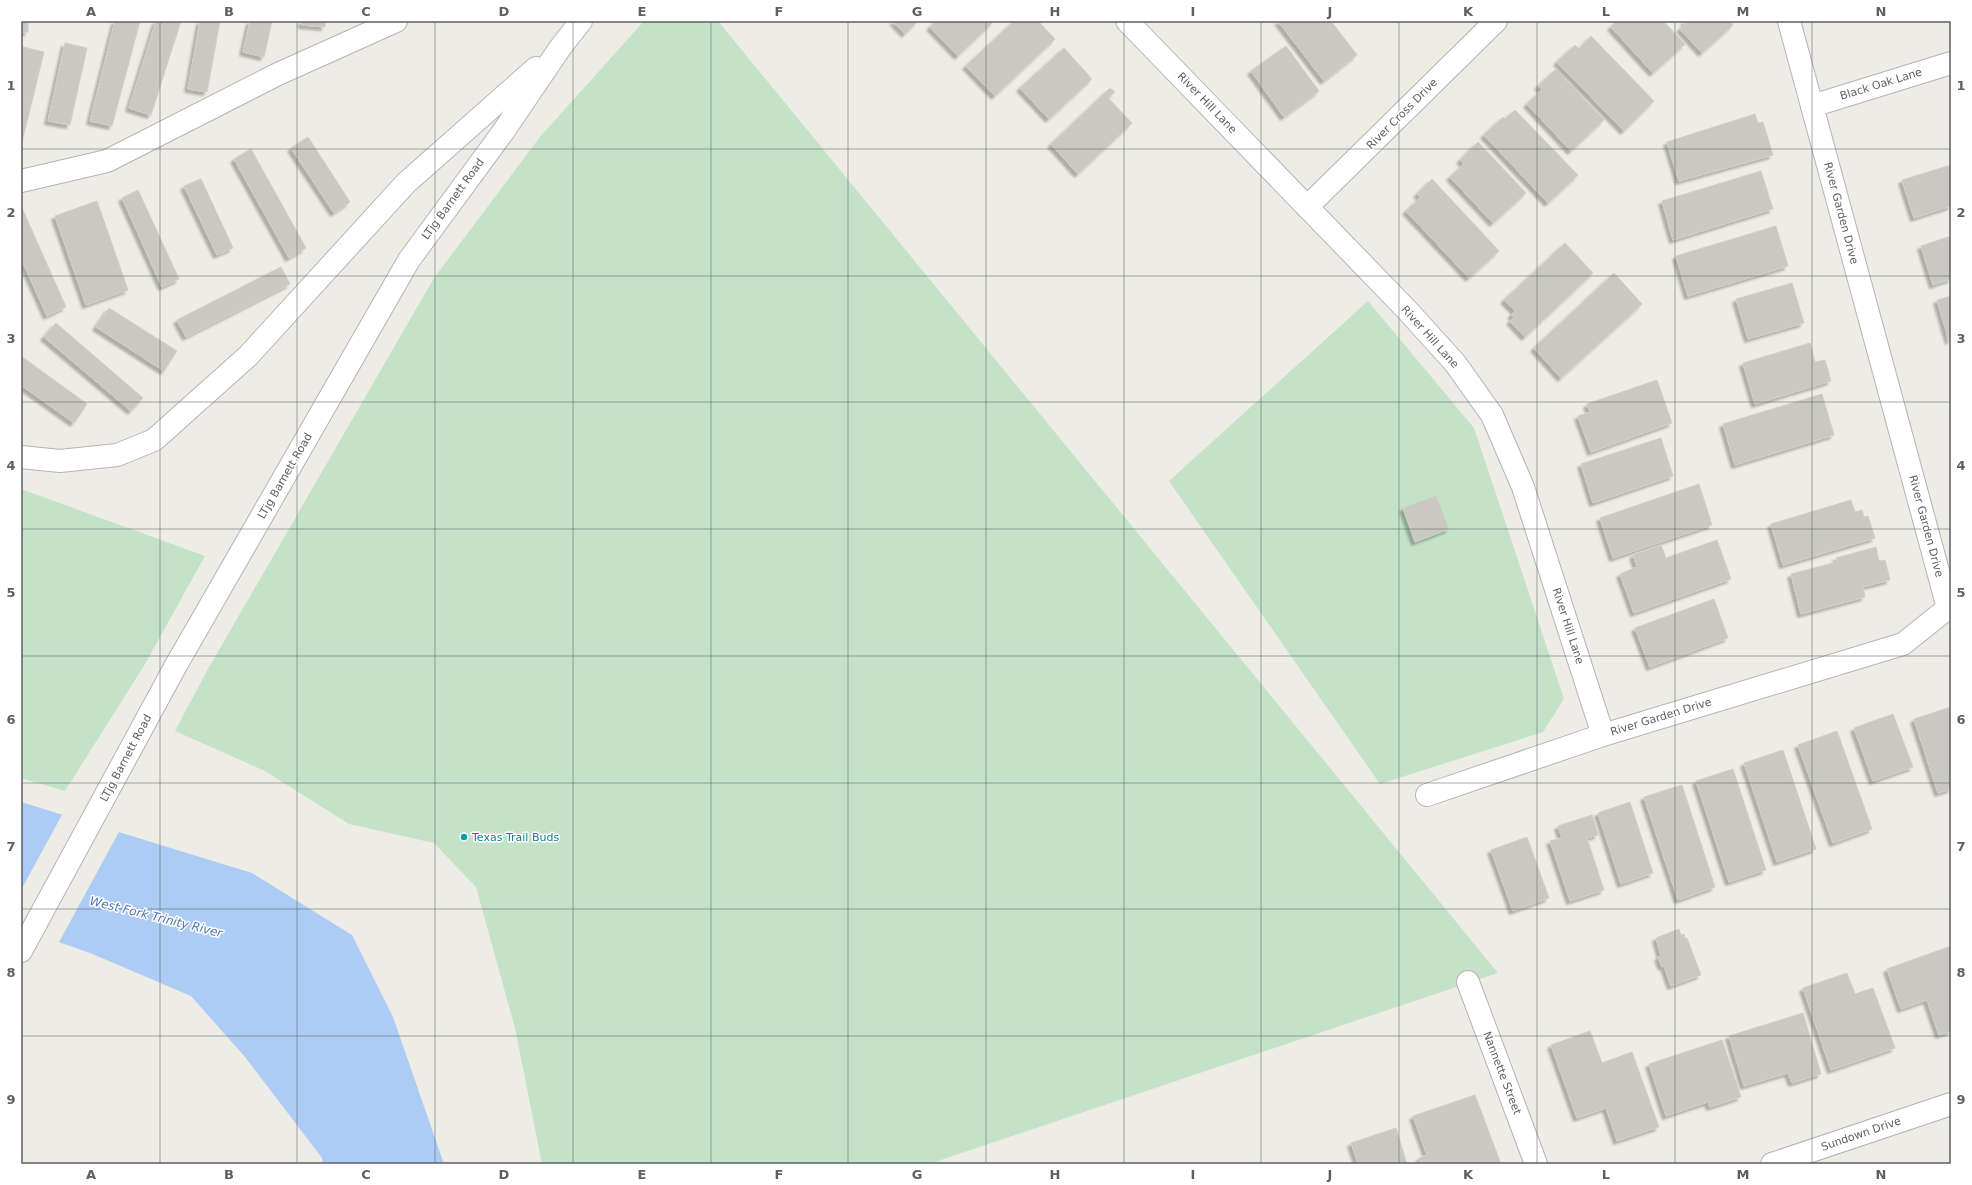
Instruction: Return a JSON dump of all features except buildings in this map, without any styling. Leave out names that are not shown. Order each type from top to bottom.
[{"type":"street","points":[[21,181],[107,160],[278,74],[396,21]]},
{"type":"street","name":"LTjg Barnett Road","points":[[21,951],[175,667],[409,260],[503,132],[560,48],[581,21]]},
{"type":"street","name":"River Hill Lane","points":[[1127,21],[1407,310],[1455,363],[1492,415],[1523,487],[1603,735]]},
{"type":"street","name":"River Cross Drive","points":[[1307,207],[1496,21]]},
{"type":"street","name":"River Garden Drive","points":[[1427,795],[1603,735],[1904,644],[1948,608],[1789,21]]},
{"type":"street","points":[[21,457],[60,461],[117,456],[154,440],[248,356],[406,183],[560,48]]},
{"type":"street","name":"Black Oak Lane","points":[[1812,106],[1951,63]]},
{"type":"street","name":"Nannette Street","points":[[1468,982],[1536,1164]]},
{"type":"street","name":"Sundown Drive","points":[[1772,1164],[1951,1104]]},
{"type":"green space","points":[[644,21],[718,21],[1498,973],[929,1164],[542,1164],[515,1028],[476,887],[434,843],[349,824],[265,771],[175,731],[208,669],[434,278],[540,137]]},
{"type":"green space","points":[[1368,301],[1474,428],[1564,699],[1543,732],[1380,784],[1169,481]]},
{"type":"green space","points":[[21,489],[205,556],[145,664],[65,791],[21,778]]},
{"type":"water","name":"West Fork Trinity River","points":[[21,802],[252,873],[352,935],[393,1017],[444,1164],[323,1164],[322,1158],[245,1057],[191,996],[90,953],[21,929]]},
{"type":"pier","points":[[63,813],[120,830],[58,944],[21,932],[21,890]]},
{"type":"place","name":"Texas Trail Buds","points":[[464,837]]}]
